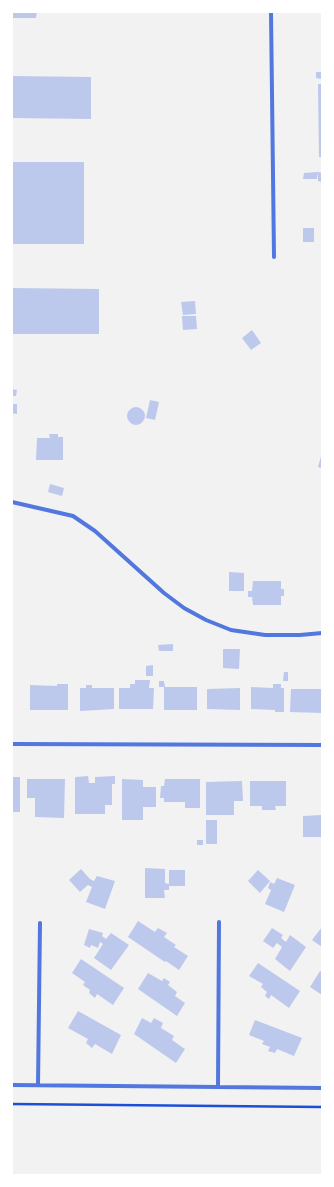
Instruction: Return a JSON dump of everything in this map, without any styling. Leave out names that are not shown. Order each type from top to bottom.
[{"type":"street","points":[[271,12],[274,257]]},
{"type":"street","points":[[12,502],[73,516],[94,531],[164,593],[184,608],[206,620],[231,630],[265,635],[300,635],[322,633]]},
{"type":"street","points":[[12,744],[322,745]]},
{"type":"street","points":[[218,1087],[220,922]]},
{"type":"street","points":[[38,1085],[40,923]]},
{"type":"street","points":[[12,1085],[322,1088]]},
{"type":"path","points":[[12,1104],[322,1107]]},
{"type":"building","points":[[12,12],[37,12],[36,18],[12,18]]},
{"type":"building","points":[[316,72],[322,72],[322,79],[316,78]]},
{"type":"building","points":[[12,76],[91,77],[91,119],[12,118]]},
{"type":"building","points":[[318,84],[322,84],[322,157],[319,157]]},
{"type":"building","points":[[12,162],[84,162],[84,244],[12,244]]},
{"type":"building","points":[[318,172],[317,179],[303,179],[304,173]]},
{"type":"building","points":[[318,172],[322,173],[322,182],[318,181]]},
{"type":"building","points":[[303,228],[314,228],[314,242],[303,242]]},
{"type":"building","points":[[12,288],[99,289],[99,334],[12,334]]},
{"type":"building","points":[[195,301],[196,314],[183,315],[181,302]]},
{"type":"building","points":[[182,316],[196,316],[197,329],[183,330]]},
{"type":"building","points":[[252,330],[261,343],[251,350],[242,338]]},
{"type":"building","points":[[12,389],[17,390],[16,396],[12,396]]},
{"type":"building","points":[[150,400],[159,402],[155,420],[146,418]]},
{"type":"building","points":[[12,404],[17,404],[17,414],[12,413]]},
{"type":"building","points":[[136,407],[142,410],[145,416],[142,422],[136,425],[130,422],[127,416],[130,410]]},
{"type":"building","points":[[49,434],[58,434],[58,437],[63,437],[63,460],[36,460],[37,438],[50,438]]},
{"type":"building","points":[[322,453],[322,468],[318,467]]},
{"type":"building","points":[[50,484],[64,488],[62,496],[48,492]]},
{"type":"building","points":[[229,572],[244,573],[244,591],[229,591]]},
{"type":"building","points":[[253,581],[281,581],[281,589],[284,589],[284,596],[281,596],[281,605],[253,605],[252,597],[248,597],[248,591],[252,591]]},
{"type":"building","points":[[173,644],[173,651],[159,651],[158,645]]},
{"type":"building","points":[[223,649],[240,649],[239,669],[223,668]]},
{"type":"building","points":[[153,665],[153,676],[146,676],[146,666]]},
{"type":"building","points":[[284,672],[288,672],[288,681],[283,681]]},
{"type":"building","points":[[135,680],[150,680],[149,688],[154,688],[153,709],[119,709],[119,688],[130,688],[130,684],[135,684]]},
{"type":"building","points":[[159,681],[164,681],[165,687],[159,687]]},
{"type":"building","points":[[57,684],[68,684],[68,710],[30,710],[30,685],[57,686]]},
{"type":"building","points":[[273,684],[281,684],[281,688],[284,688],[284,712],[251,709],[251,687],[273,688]]},
{"type":"building","points":[[86,685],[92,685],[92,688],[114,688],[114,709],[80,711],[80,688],[86,688]]},
{"type":"building","points":[[164,687],[197,687],[197,710],[164,710]]},
{"type":"building","points":[[240,688],[240,710],[207,709],[207,689]]},
{"type":"building","points":[[291,689],[322,689],[322,713],[290,712]]},
{"type":"building","points":[[88,776],[89,783],[95,783],[95,777],[115,776],[115,784],[112,784],[112,805],[105,805],[105,814],[75,814],[75,777]]},
{"type":"building","points":[[12,777],[20,777],[20,812],[12,812]]},
{"type":"building","points":[[27,779],[65,779],[64,818],[35,817],[35,798],[27,798]]},
{"type":"building","points":[[122,779],[143,780],[143,787],[156,787],[156,807],[143,807],[143,820],[122,820]]},
{"type":"building","points":[[165,779],[200,779],[200,808],[185,808],[185,802],[164,802],[164,798],[160,798],[161,786],[164,786]]},
{"type":"building","points":[[242,781],[243,801],[234,801],[234,815],[206,815],[206,782]]},
{"type":"building","points":[[250,781],[286,781],[286,806],[275,806],[276,810],[262,810],[262,806],[250,806]]},
{"type":"building","points":[[322,815],[322,837],[303,837],[303,816]]},
{"type":"building","points":[[206,820],[217,820],[217,844],[206,844]]},
{"type":"building","points":[[197,840],[203,840],[203,845],[197,845]]},
{"type":"building","points":[[145,868],[165,869],[165,883],[169,884],[169,870],[185,870],[185,886],[169,886],[169,890],[164,890],[165,898],[145,898]]},
{"type":"building","points":[[81,869],[90,879],[94,881],[97,876],[115,881],[105,909],[86,902],[92,887],[88,885],[80,892],[69,880]]},
{"type":"building","points":[[258,870],[270,881],[260,893],[248,881]]},
{"type":"building","points":[[277,878],[295,885],[284,912],[265,904],[271,890],[268,888],[270,882],[274,884]]},
{"type":"building","points":[[138,921],[155,932],[158,928],[167,933],[164,937],[176,945],[174,947],[188,956],[179,970],[128,937]]},
{"type":"building","points":[[322,927],[322,947],[312,940]]},
{"type":"building","points":[[272,928],[283,935],[281,938],[286,942],[290,935],[306,947],[290,971],[275,959],[282,947],[277,943],[273,948],[263,941]]},
{"type":"building","points":[[89,929],[103,933],[102,936],[106,939],[111,933],[129,945],[111,970],[94,958],[103,944],[100,942],[98,948],[91,945],[90,948],[84,945]]},
{"type":"building","points":[[81,959],[124,988],[113,1005],[97,994],[95,998],[89,993],[90,990],[83,985],[85,982],[72,973]]},
{"type":"building","points":[[258,963],[300,991],[289,1008],[271,995],[269,999],[265,996],[267,992],[261,987],[263,984],[249,976]]},
{"type":"building","points":[[320,971],[322,972],[322,995],[310,987]]},
{"type":"building","points":[[148,973],[162,981],[164,978],[170,982],[168,985],[177,992],[175,996],[185,1003],[177,1016],[138,989]]},
{"type":"building","points":[[78,1011],[121,1035],[112,1054],[95,1044],[92,1048],[86,1043],[88,1039],[68,1028]]},
{"type":"building","points":[[142,1018],[151,1023],[154,1018],[163,1023],[161,1028],[174,1036],[172,1040],[185,1049],[176,1063],[134,1034]]},
{"type":"building","points":[[255,1020],[302,1038],[294,1056],[277,1049],[275,1053],[268,1051],[270,1047],[262,1044],[264,1041],[249,1035]]}]
